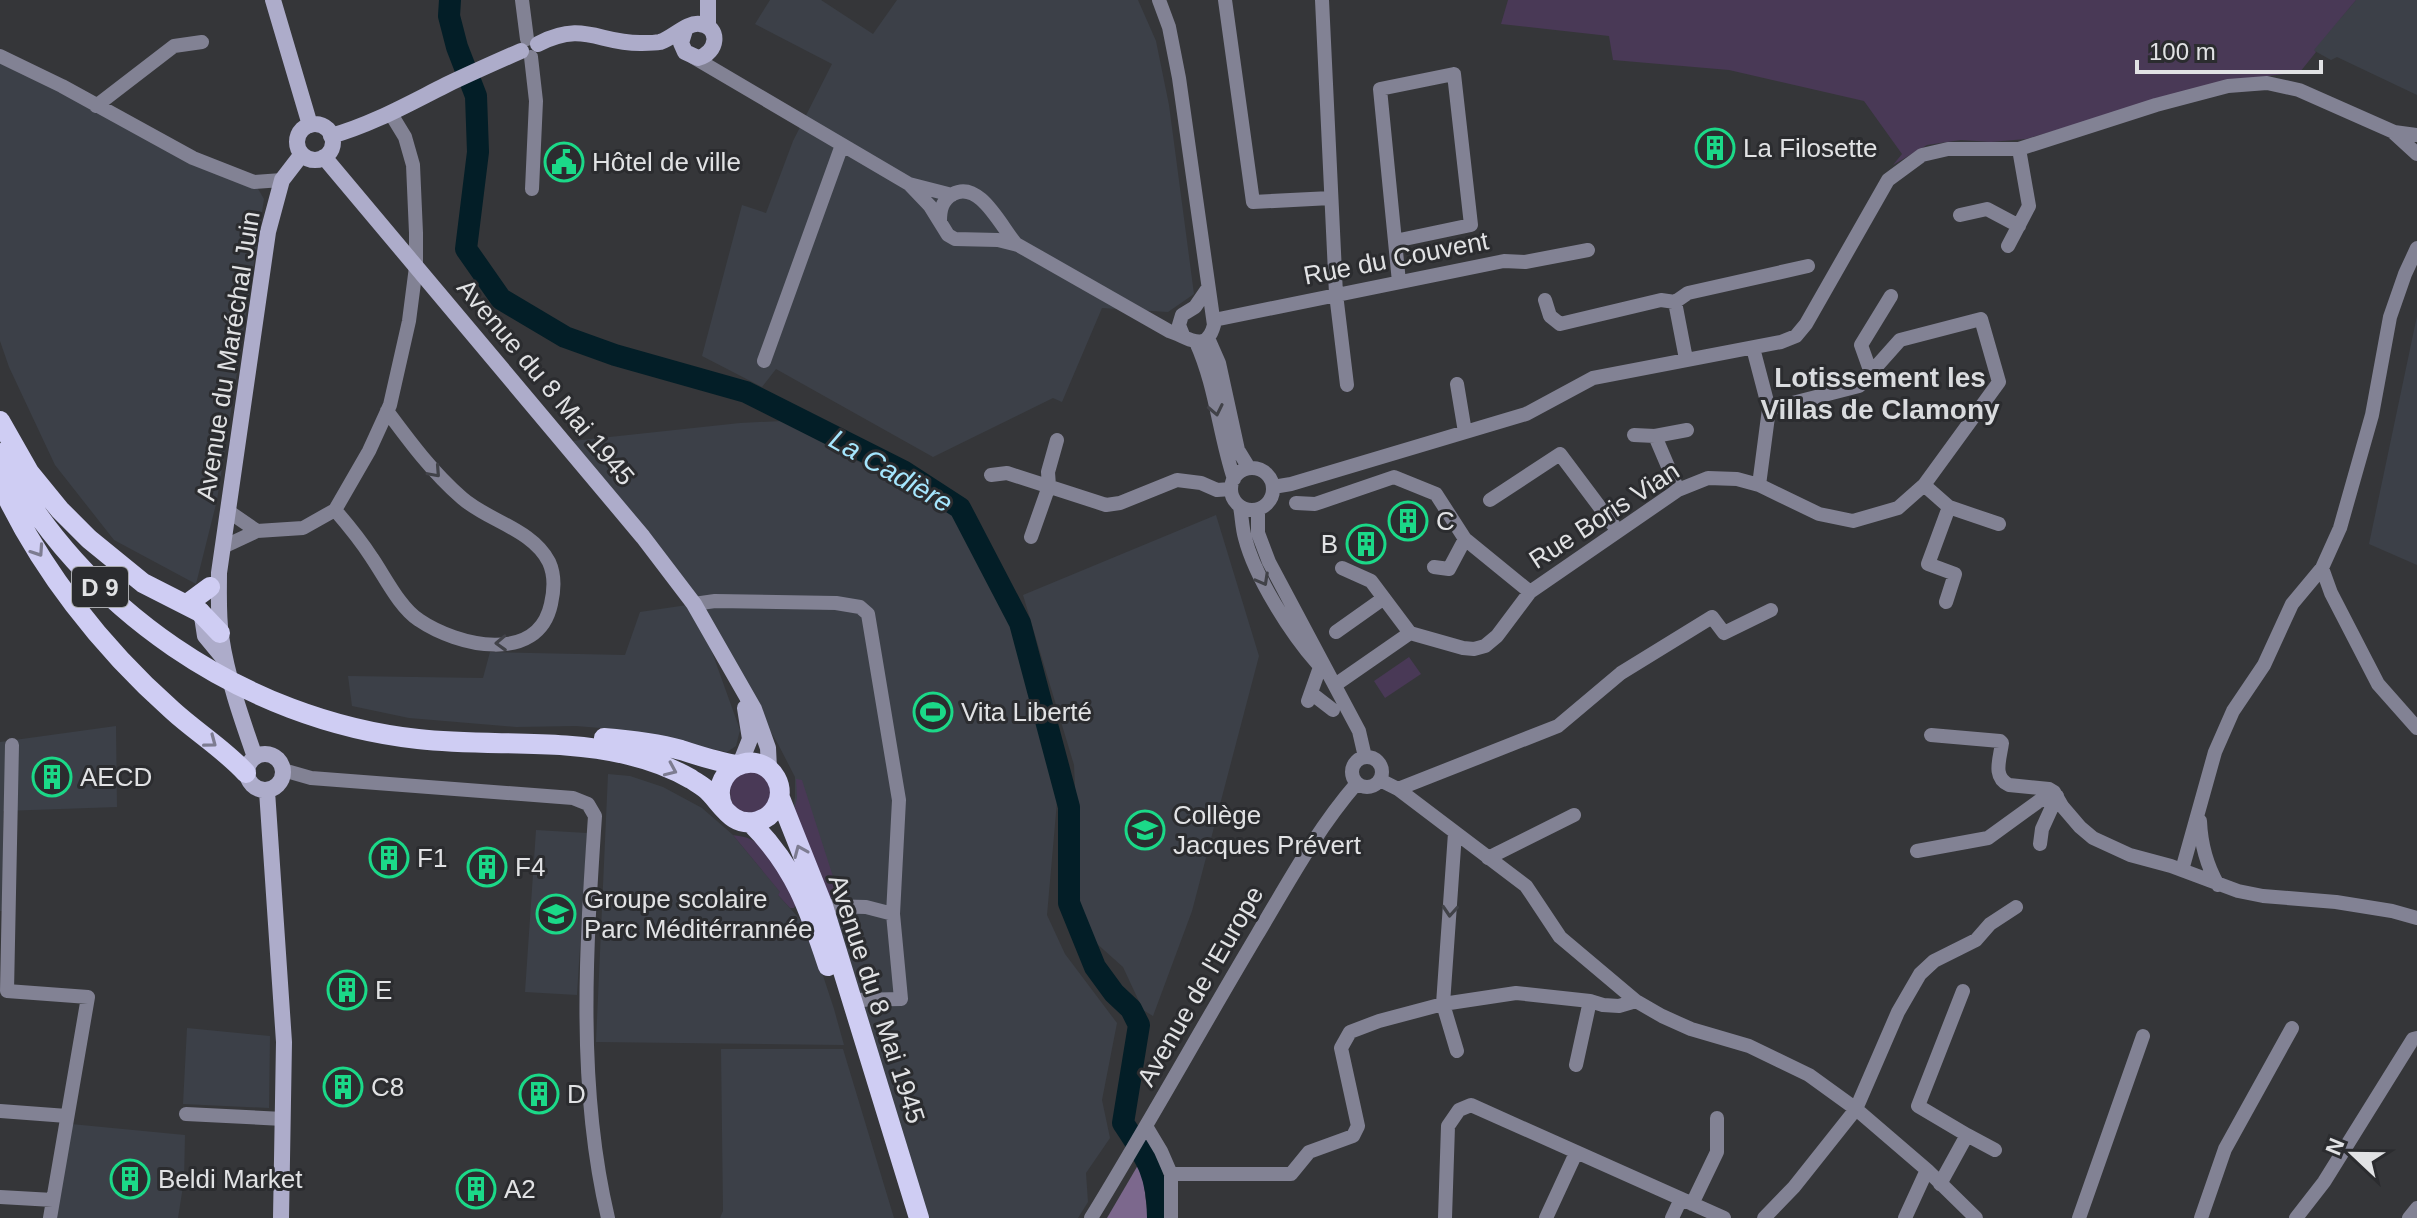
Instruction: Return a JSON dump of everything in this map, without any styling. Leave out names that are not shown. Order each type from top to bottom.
[{"type":"main road","points":[[273,0],[310,125]]},
{"type":"main road","points":[[688,53],[681,38],[696,27],[707,0]]},
{"type":"main road","points":[[331,136],[391,114],[480,69],[566,33],[638,44],[662,41],[696,27]]},
{"type":"main road","points":[[662,41],[704,57],[712,49],[714,38],[696,27]]},
{"type":"main road","points":[[304,127],[324,127],[331,136],[332,147],[324,157],[312,160],[298,148],[297,138],[304,127]]},
{"type":"main road","name":"Avenue du Maréchal Juin","points":[[216,665],[220,633],[214,580],[223,547],[268,232],[282,180],[302,154]]},
{"type":"main road","name":"Avenue du 8 Mai 1945","points":[[324,157],[643,537],[694,604],[718,648]]},
{"type":"main road","points":[[0,421],[29,472],[89,539],[143,583],[194,608],[220,633]]},
{"type":"main road","name":"D 9","points":[[0,450],[7,482],[99,586],[149,629],[216,665],[251,692],[317,717],[381,734],[419,739],[586,747],[644,759],[708,790],[724,809]]},
{"type":"main road","points":[[7,482],[29,538],[80,612],[162,701],[231,757],[250,765]]},
{"type":"main road","points":[[194,608],[214,580]]},
{"type":"main road","name":"Avenue du Maréchal Juin","points":[[194,608],[216,665],[234,698],[250,765]]},
{"type":"main road","points":[[718,648],[742,698],[749,719],[750,739],[739,764],[725,775],[719,793],[724,809],[733,819],[751,823],[765,819],[780,798],[777,779],[769,769],[752,762],[739,764]]},
{"type":"main road","points":[[718,648],[754,709],[768,748],[769,769]]},
{"type":"main road","name":"D 9","points":[[485,742],[604,738],[638,741],[717,762],[739,764]]},
{"type":"main road","points":[[261,754],[273,756],[278,759],[283,776],[277,786],[267,791],[253,787],[250,765],[261,754]]},
{"type":"main road","points":[[267,791],[284,1042],[281,1216]]},
{"type":"main road","name":"Avenue du 8 Mai 1945","points":[[780,798],[823,906],[919,1218]]},
{"type":"main road","name":"Avenue du 8 Mai 1945","points":[[751,823],[768,840],[801,890],[833,979],[905,1218]]},
{"type":"street","points":[[522,0],[536,101],[532,189]]},
{"type":"street","points":[[909,184],[930,206],[948,235],[955,239],[998,240],[1018,245],[1151,321],[1192,334],[1213,330],[1179,78],[1169,27],[1159,0]]},
{"type":"street","points":[[1225,0],[1253,202],[1331,198]]},
{"type":"street","points":[[1322,0],[1336,294],[1347,385]]},
{"type":"street","points":[[96,106],[174,46],[202,42]]},
{"type":"street","points":[[712,49],[714,68]]},
{"type":"street","points":[[688,53],[909,184],[952,195]]},
{"type":"street","points":[[0,56],[193,158],[254,182],[282,180]]},
{"type":"street","points":[[1395,241],[1471,225],[1454,74],[1380,89],[1399,282]]},
{"type":"street","points":[[1273,487],[1526,414],[1593,378],[1753,348],[1796,336],[1806,324],[1888,180],[1922,155],[1948,149],[2019,149],[2156,105],[2228,86],[2267,83],[2299,90],[2394,132],[2417,135]]},
{"type":"street","points":[[223,547],[257,531],[303,528],[335,510],[369,451],[387,411],[409,321],[416,267],[413,165],[405,137],[391,114]]},
{"type":"street","points":[[2394,132],[2417,154]]},
{"type":"street","points":[[764,361],[842,145]]},
{"type":"street","points":[[2008,246],[2029,206],[2019,149]]},
{"type":"street","points":[[940,221],[942,206],[952,195],[973,193],[984,200],[989,213],[987,227],[971,240]]},
{"type":"street","points":[[987,206],[1018,245]]},
{"type":"street","points":[[1960,215],[1987,209],[2019,226]]},
{"type":"street","points":[[2182,870],[2215,752],[2233,711],[2264,665],[2292,604],[2322,568],[2340,528],[2369,428],[2390,317],[2417,248]]},
{"type":"street","name":"Rue du Couvent","points":[[1213,318],[1504,261],[1525,262],[1588,250]]},
{"type":"street","points":[[1545,300],[1550,316],[1560,324],[1661,300],[1675,302],[1688,293],[1808,266]]},
{"type":"street","points":[[1208,288],[1195,307],[1186,311],[1192,334],[1208,370],[1233,484],[1232,496],[1240,507],[1245,538],[1256,568],[1289,628],[1335,685]]},
{"type":"street","points":[[1769,409],[1859,386],[1871,373],[1861,345],[1891,296]]},
{"type":"street","points":[[1675,302],[1686,359]]},
{"type":"street","points":[[1195,307],[1205,309],[1213,318]]},
{"type":"street","name":"Rue Boris Vian","points":[[1410,633],[1463,648],[1485,646],[1497,636],[1530,592],[1678,490],[1708,478],[1737,479],[1759,485],[1819,514],[1853,521],[1898,508],[1924,485],[1999,382],[1981,319],[1900,340],[1871,373]]},
{"type":"street","points":[[1192,334],[1219,363],[1238,450],[1249,468]]},
{"type":"street","points":[[1753,348],[1769,409],[1759,485]]},
{"type":"street","points":[[1457,384],[1465,432]]},
{"type":"street","points":[[335,510],[371,555],[390,588],[417,619],[452,636],[476,643],[508,645],[529,637],[548,617],[555,588],[549,562],[532,542],[465,501],[438,476],[387,411]]},
{"type":"street","points":[[1634,435],[1655,436],[1687,430]]},
{"type":"street","points":[[1655,436],[1678,490]]},
{"type":"street","points":[[1031,537],[1049,486],[1048,472],[1057,440]]},
{"type":"street","points":[[1490,500],[1560,454],[1617,530]]},
{"type":"street","points":[[991,475],[1007,473],[1106,505],[1120,503],[1177,480],[1201,483],[1217,490],[1233,484],[1242,471],[1249,468],[1268,475],[1273,487],[1270,501],[1258,510],[1240,507]]},
{"type":"street","points":[[1296,503],[1315,504],[1394,477],[1436,494],[1465,539],[1530,592]]},
{"type":"street","points":[[1924,485],[1949,507],[1999,524]]},
{"type":"street","points":[[1946,602],[1955,574],[1928,564],[1949,507]]},
{"type":"street","points":[[1258,510],[1258,533],[1269,562],[1335,685],[1336,710]]},
{"type":"street","points":[[228,511],[257,531]]},
{"type":"street","points":[[1434,567],[1449,569],[1465,539]]},
{"type":"street","points":[[1335,685],[1410,633],[1371,581],[1342,568]]},
{"type":"street","points":[[2322,568],[2331,593],[2378,684],[2417,728]]},
{"type":"street","points":[[1336,632],[1384,598]]},
{"type":"street","points":[[694,604],[715,601],[836,603],[860,607],[868,614],[899,800],[893,914],[901,999],[853,1000]]},
{"type":"street","points":[[1398,789],[1558,726],[1621,673],[1712,617],[1724,633],[1771,610]]},
{"type":"street","points":[[1320,667],[1310,697],[1336,710],[1359,731],[1365,757]]},
{"type":"street","points":[[1931,735],[2000,741],[1998,772],[2003,783],[2049,789],[2074,821],[2093,838],[2130,855],[2182,870],[2218,885],[2263,896],[2336,902],[2417,918]]},
{"type":"street","points":[[12,745],[7,991],[88,997],[50,1218]]},
{"type":"street","points":[[1370,757],[1378,762],[1382,771],[1380,780],[1369,787],[1357,783],[1352,770],[1356,762],[1370,757]]},
{"type":"street","points":[[283,770],[311,778],[573,798],[588,804],[595,816],[588,921],[586,1040],[597,1171],[608,1218]]},
{"type":"street","points":[[1380,780],[1398,789],[1526,886],[1560,937],[1636,1001],[1691,1029],[1749,1046],[1809,1075],[1856,1109],[1976,1218]]},
{"type":"street","name":"Avenue de l'Europe","points":[[1091,1218],[1307,851],[1334,810],[1357,783]]},
{"type":"street","points":[[2040,844],[2042,829],[2057,796]]},
{"type":"street","points":[[1917,851],[1988,838],[2039,801],[2057,796]]},
{"type":"street","points":[[2200,810],[2203,850],[2218,885]]},
{"type":"street","points":[[1488,858],[1574,815]]},
{"type":"street","points":[[1455,833],[1443,1004],[1457,1051]]},
{"type":"street","points":[[823,906],[866,907],[893,914]]},
{"type":"street","points":[[1764,1218],[1794,1187],[1856,1109],[1898,1012],[1920,974],[1934,961],[1976,940],[1990,924],[2016,907]]},
{"type":"street","points":[[1576,1065],[1590,1001],[1599,996],[1610,979]]},
{"type":"street","points":[[1963,991],[1918,1106],[1995,1150]]},
{"type":"street","points":[[1171,1174],[1291,1174],[1309,1152],[1353,1136],[1358,1126],[1341,1048],[1350,1032],[1379,1021],[1443,1004],[1516,993],[1603,1005],[1619,1006],[1636,1001]]},
{"type":"street","points":[[2201,1218],[2225,1149],[2292,1028]]},
{"type":"street","points":[[2079,1218],[2143,1036]]},
{"type":"street","points":[[2296,1218],[2324,1182],[2413,1039],[2417,1038]]},
{"type":"street","points":[[1445,1218],[1448,1126],[1459,1110],[1471,1105],[1724,1218]]},
{"type":"street","points":[[0,1111],[67,1116]]},
{"type":"street","points":[[186,1114],[283,1119]]},
{"type":"street","points":[[1672,1218],[1687,1202],[1717,1152],[1717,1118]]},
{"type":"street","points":[[1144,1129],[1161,1151],[1171,1174],[1171,1218]]},
{"type":"street","points":[[1905,1218],[1967,1135]]},
{"type":"street","points":[[1546,1218],[1576,1153]]},
{"type":"street","points":[[1914,1218],[1933,1177]]},
{"type":"street","points":[[0,1197],[53,1200]]},
{"type":"street","points":[[2409,1218],[2417,1208]]},
{"type":"shaded area","points":[[770,0],[821,0],[873,34],[897,0],[1138,0],[1156,41],[1169,105],[1194,294],[1168,312],[1102,308],[1062,402],[1053,398],[933,457],[776,369],[762,387],[702,356],[742,205],[766,213],[793,141],[832,64],[755,24]]},
{"type":"shaded area","points":[[1508,0],[2356,0],[2314,50],[2316,52],[2300,72],[2222,82],[2026,139],[1991,142],[1961,140],[1927,145],[1893,165],[1902,154],[1864,101],[1729,70],[1613,60],[1609,36],[1501,24]]},
{"type":"shaded area","points":[[2356,0],[2417,0],[2417,95],[2337,57],[2331,60],[2313,50]]},
{"type":"shaded area","points":[[0,56],[254,182],[264,199],[217,500],[196,584],[114,540],[55,465],[9,367],[0,341]]},
{"type":"shaded area","points":[[2417,316],[2417,565],[2369,544]]},
{"type":"shaded area","points":[[782,421],[955,513],[1016,627],[1059,779],[1047,915],[1065,954],[1117,1023],[1102,1100],[1110,1138],[1086,1173],[1088,1202],[1078,1218],[926,1218],[792,815],[795,777],[698,613],[740,730],[736,746],[727,752],[625,730],[576,726],[516,727],[409,718],[352,706],[348,676],[483,678],[490,652],[625,655],[640,612],[694,604],[563,442]]},
{"type":"shaded area","name":"Collège Jacques Prévert","points":[[1216,515],[1259,656],[1192,911],[1153,1016],[1143,1010],[1123,967],[1095,942],[1081,919],[1074,765],[1023,595]]},
{"type":"shaded area","points":[[1409,657],[1421,674],[1385,698],[1374,681]]},
{"type":"shaded area","points":[[116,726],[117,807],[3,811],[5,911],[0,911],[0,742]]},
{"type":"shaded area","points":[[747,770],[766,776],[773,794],[762,811],[740,811],[732,803],[731,782]]},
{"type":"shaded area","points":[[608,774],[630,776],[663,787],[702,808],[733,835],[781,893],[778,895],[807,927],[844,1045],[596,1042]]},
{"type":"shaded area","points":[[796,779],[802,780],[836,886],[831,897],[794,810]]},
{"type":"shaded area","name":"Groupe scolaire Parc Méditérrannée","points":[[536,830],[587,833],[577,995],[525,992]]},
{"type":"shaded area","points":[[733,835],[750,839],[765,851],[789,888],[796,904],[794,908],[790,908],[778,895],[780,892]]},
{"type":"shaded area","points":[[187,1028],[270,1036],[269,1108],[183,1104]]},
{"type":"shaded area","points":[[721,1049],[843,1049],[894,1218],[720,1218],[723,1211]]},
{"type":"shaded area","points":[[71,1124],[185,1135],[184,1180],[178,1218],[56,1218]]},
{"type":"shaded area","points":[[1141,1160],[1148,1218],[1107,1218]]},
{"type":"waterway","name":"La Cadière","points":[[450,0],[449,16],[457,47],[476,96],[478,152],[466,249],[501,299],[565,337],[615,355],[746,392],[903,471],[960,508],[1020,623],[1069,807],[1069,903],[1095,967],[1114,993],[1131,1009],[1139,1025],[1123,1123],[1150,1168],[1156,1190],[1158,1218]]},
{"type":"place","name":"La Filosette","points":[[1715,148]]},
{"type":"place","name":"Hôtel de ville","points":[[564,162]]},
{"type":"place","name":"C","points":[[1408,521]]},
{"type":"place","name":"B","points":[[1366,544]]},
{"type":"place","name":"Vita Liberté","points":[[933,712]]},
{"type":"place","name":"AECD","points":[[52,777]]},
{"type":"place","name":"Collège Jacques Prévert","points":[[1145,830]]},
{"type":"place","name":"F1","points":[[389,858]]},
{"type":"place","name":"F4","points":[[487,867]]},
{"type":"place","name":"Groupe scolaire Parc Méditérrannée","points":[[556,914]]},
{"type":"place","name":"E","points":[[347,990]]},
{"type":"place","name":"C8","points":[[343,1087]]},
{"type":"place","name":"D","points":[[539,1094]]},
{"type":"place","name":"Beldi Market","points":[[130,1179]]},
{"type":"place","name":"A2","points":[[476,1189]]},
{"type":"district","name":"Lotissement les Villas de Clamony","points":[[1880,393]]}]
